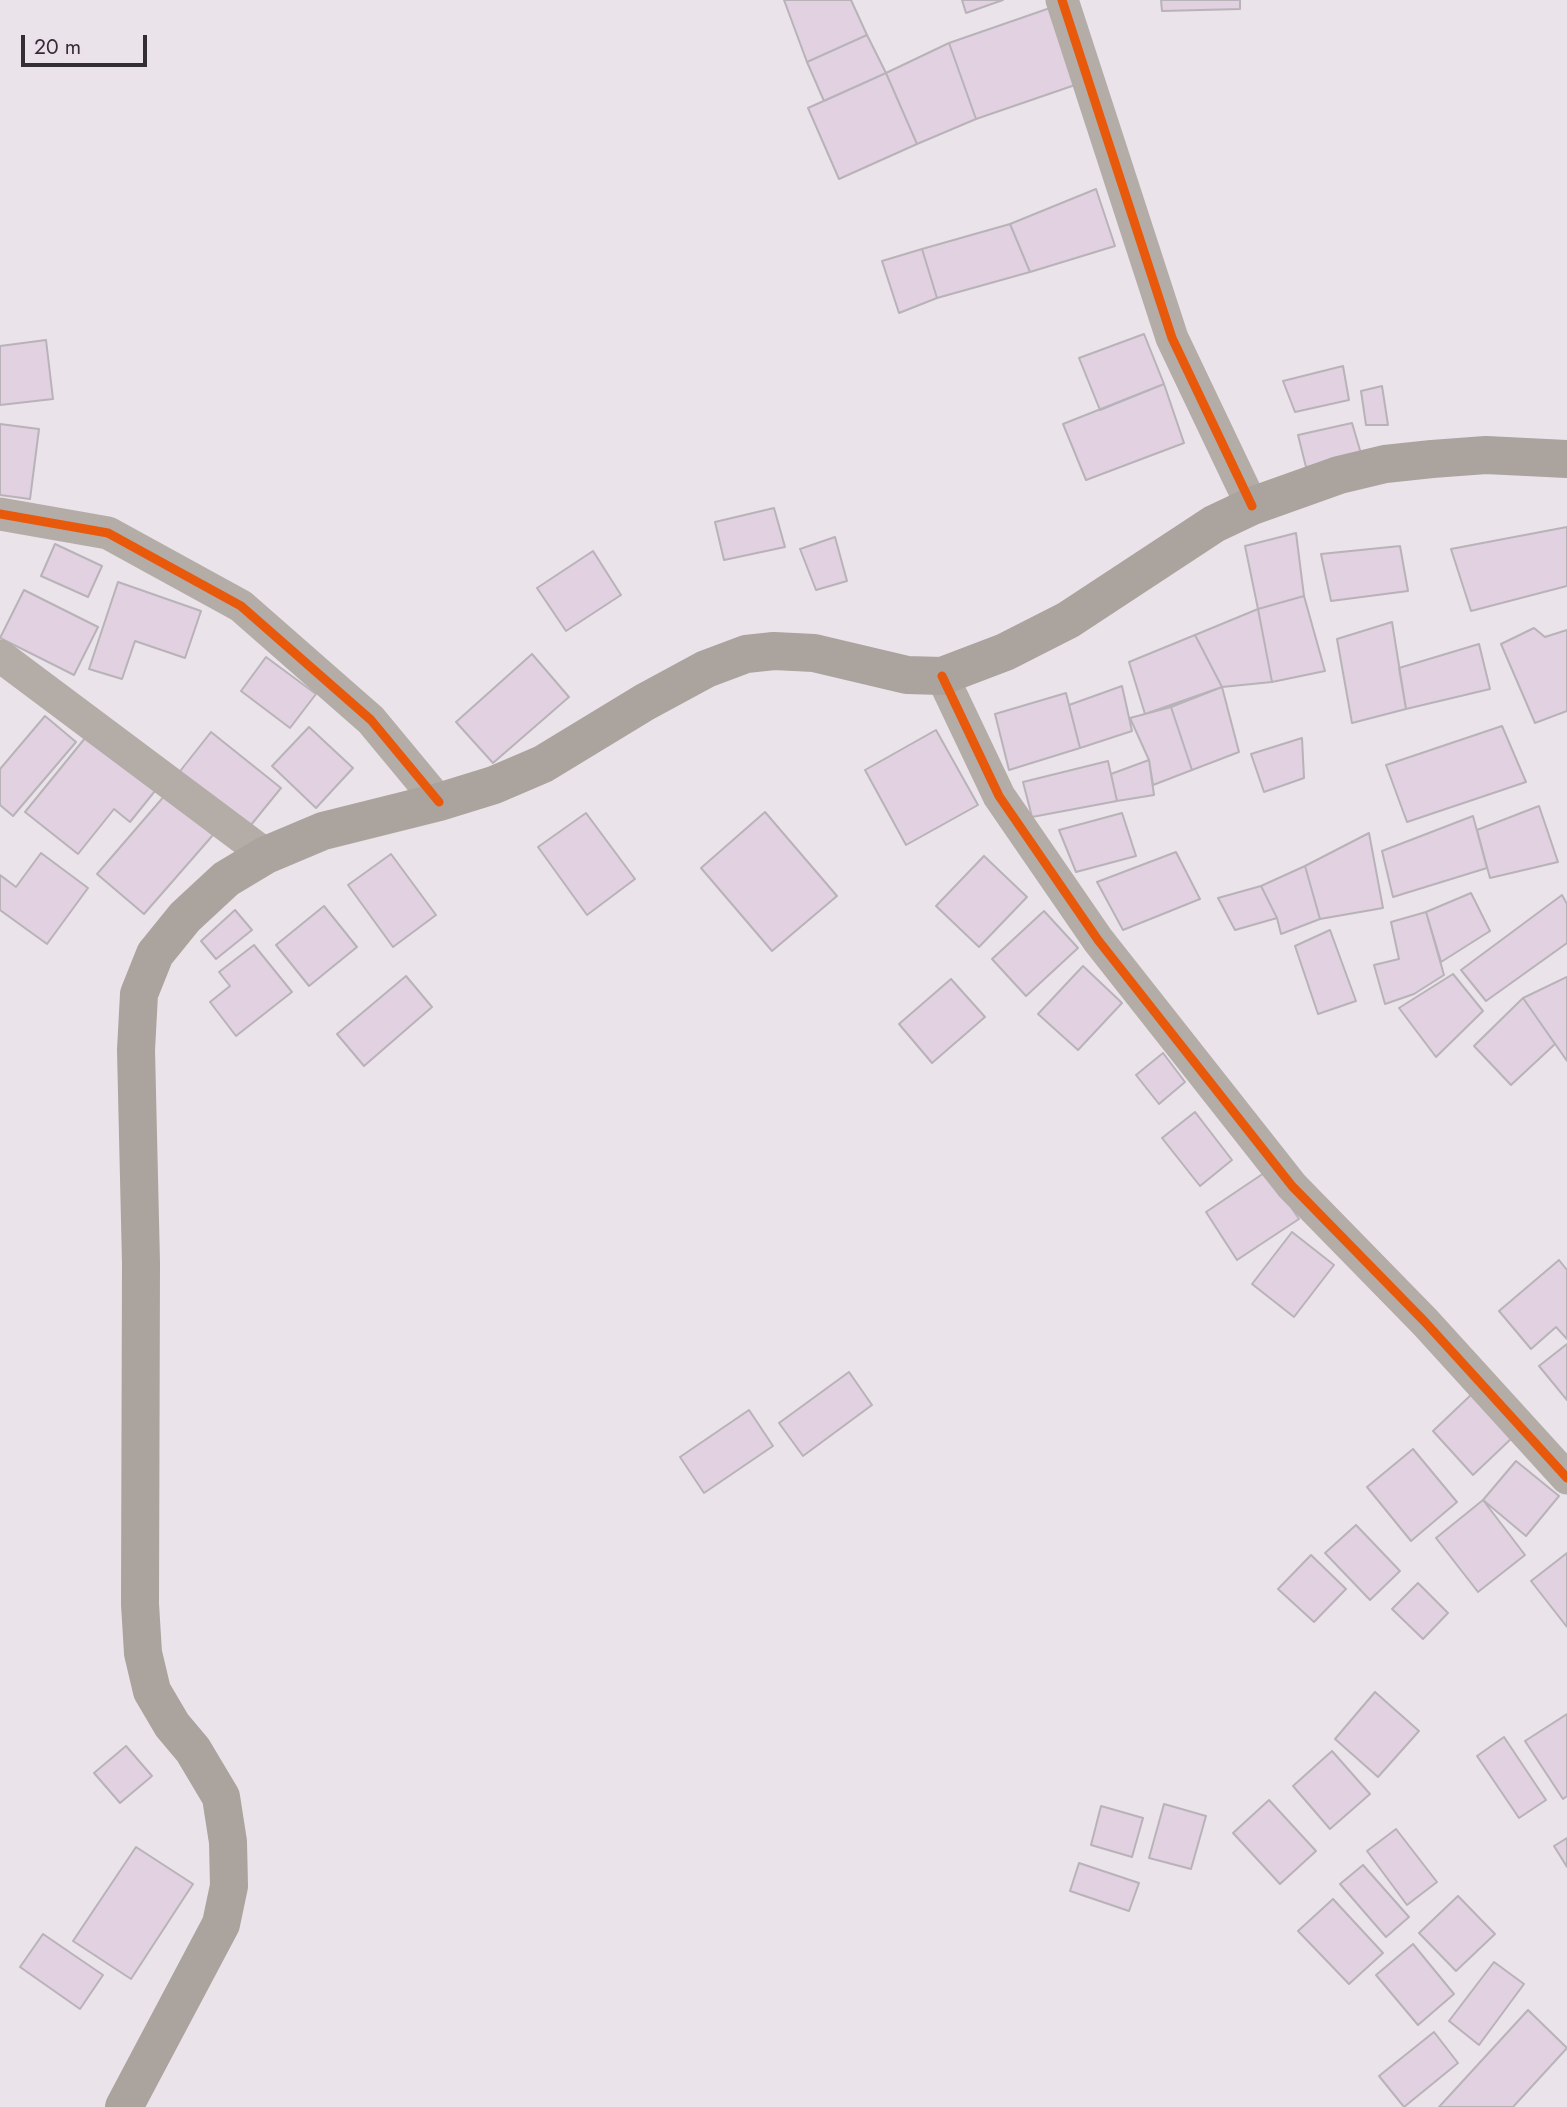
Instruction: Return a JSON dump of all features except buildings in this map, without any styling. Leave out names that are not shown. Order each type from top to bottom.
[{"type":"main road","points":[[124,2107],[221,1924],[229,1885],[228,1842],[221,1797],[192,1750],[172,1726],[152,1691],[143,1653],[140,1604],[141,1263],[136,1050],[139,994],[155,954],[184,917],[226,879],[266,855],[323,831],[439,802],[494,785],[544,764],[706,669],[746,654],[774,651],[814,653],[907,675],[942,676],[1006,652],[1068,620],[1214,524],[1252,506],[1339,475],[1385,464],[1486,456],[1567,459]]},
{"type":"street","points":[[1062,0],[1171,338],[1252,506]]},
{"type":"street","points":[[0,514],[108,533],[241,606],[371,720],[439,802]]},
{"type":"street","points":[[0,656],[266,855]]},
{"type":"street","points":[[942,676],[999,796],[1098,940],[1292,1186],[1434,1332],[1567,1478]]},
{"type":"cycle path","points":[[1062,0],[1172,338],[1252,506]]},
{"type":"cycle path","points":[[0,514],[108,533],[241,606],[371,720],[439,802]]},
{"type":"cycle path","points":[[942,676],[999,796],[1098,940],[1292,1186],[1425,1322],[1567,1478]]}]
